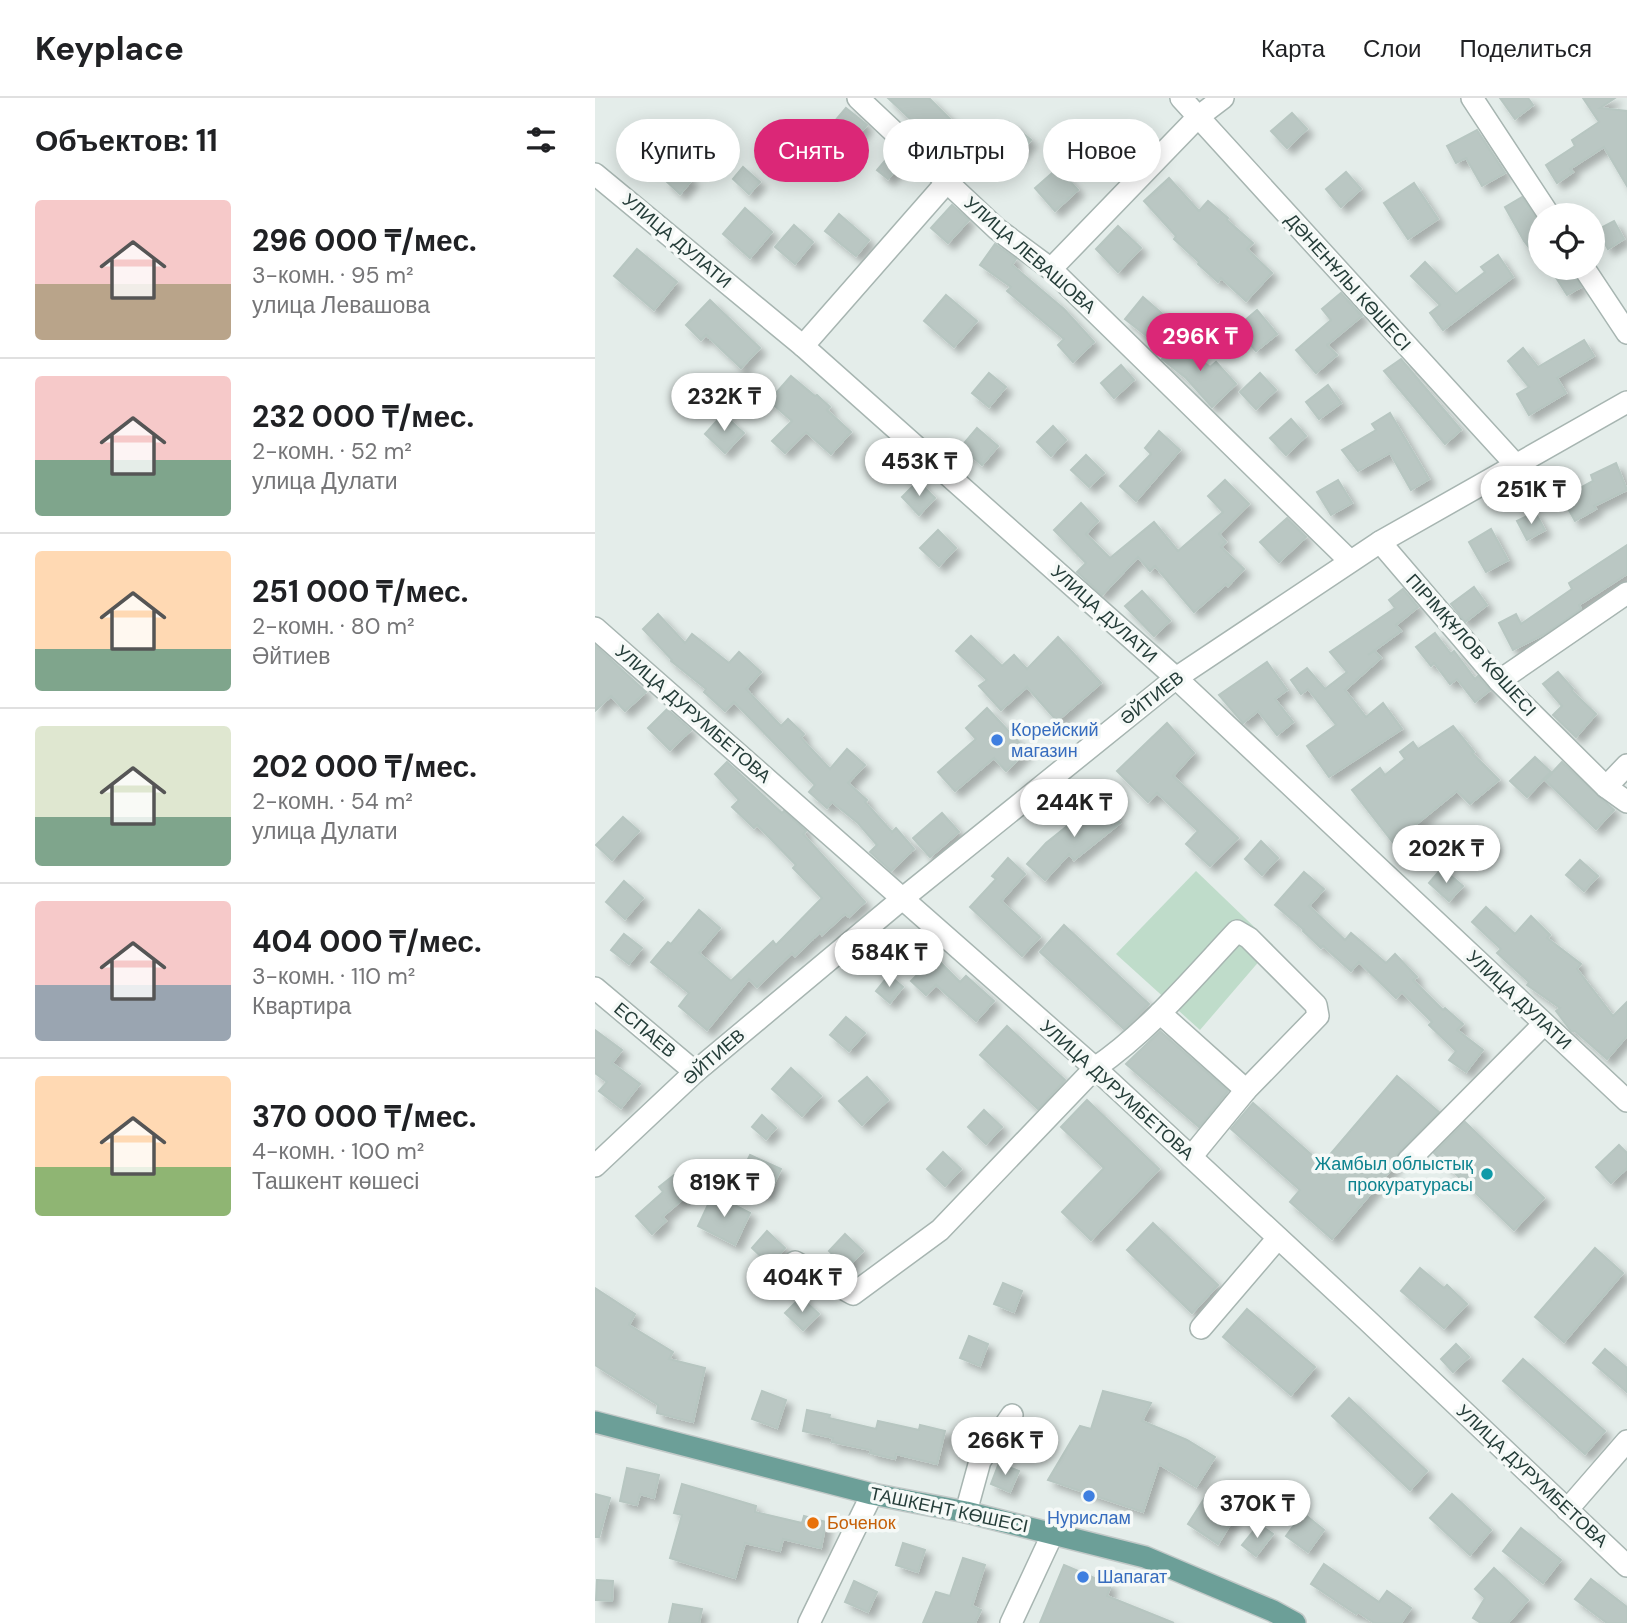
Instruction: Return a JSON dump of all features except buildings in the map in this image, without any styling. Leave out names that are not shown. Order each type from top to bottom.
[{"type":"main road","name":"ТАШКЕНТ КӨШЕСІ","points":[[595,1422],[872,1494],[966,1512],[1145,1557],[1273,1611],[1295,1623]]},
{"type":"street","name":"УЛИЦА ЛЕВАШОВА","points":[[858,98],[883,122]]},
{"type":"street","name":"ДӘНЕНҰЛЫ КӨШЕСІ","points":[[1181,98],[1515,465]]},
{"type":"street","points":[[1051,269],[1198,117],[1223,98]]},
{"type":"street","points":[[1472,98],[1541,203]]},
{"type":"street","name":"УЛИЦА ДУЛАТИ","points":[[595,174],[803,346],[1176,678],[1627,1101]]},
{"type":"street","name":"УЛИЦА ЛЕВАШОВА","points":[[947,182],[997,229],[1051,269],[1350,561]]},
{"type":"street","points":[[803,346],[947,182]]},
{"type":"street","points":[[1592,280],[1627,333]]},
{"type":"street","name":"ӘЙТИЕВ","points":[[595,1166],[695,1072],[902,899],[1176,678],[1380,542],[1627,402]]},
{"type":"street","name":"ПІРІМҚҰЛОВ КӨШЕСІ","points":[[1380,542],[1499,681],[1606,787],[1627,802]]},
{"type":"street","points":[[1499,681],[1627,593]]},
{"type":"street","name":"УЛИЦА ДУРУМБЕТОВА","points":[[595,628],[1095,1068],[1627,1566]]},
{"type":"street","points":[[1606,787],[1627,765]]},
{"type":"street","points":[[795,1262],[853,1294],[940,1230],[1095,1068],[1116,1053],[1160,1013],[1237,931],[1249,938],[1316,1005],[1318,1016],[1245,1090],[1191,1157]]},
{"type":"street","name":"ЕСПАЕВ","points":[[595,988],[695,1072]]},
{"type":"street","points":[[1160,1013],[1245,1090]]},
{"type":"street","points":[[1408,1161],[1544,1024]]},
{"type":"street","points":[[1201,1328],[1278,1238]]},
{"type":"street","points":[[966,1512],[980,1461],[1012,1415]]},
{"type":"street","points":[[1567,1510],[1627,1441]]},
{"type":"street","points":[[809,1623],[872,1494]]},
{"type":"street","points":[[1011,1623],[1053,1533]]},
{"type":"green space","points":[[1196,871],[1273,945],[1200,1030],[1116,954]]},
{"type":"place","name":"Корейский магазин","points":[[997,740]]},
{"type":"place","name":"Жамбыл облыстық прокуратурасы","points":[[1487,1174]]},
{"type":"place","name":"Нурислам","points":[[1089,1496]]},
{"type":"place","name":"Боченок","points":[[813,1523]]},
{"type":"place","name":"Шапагат","points":[[1083,1577]]}]
